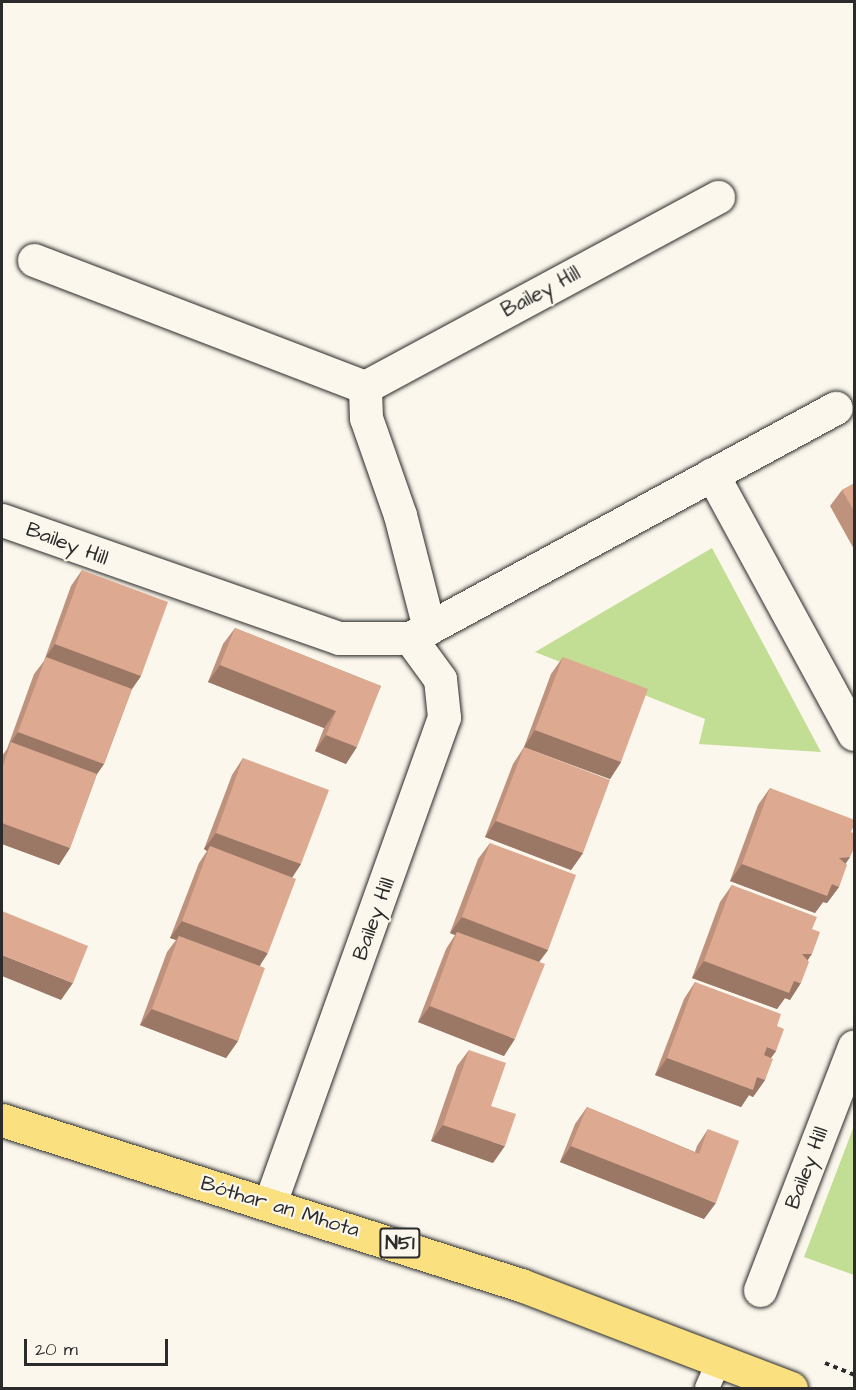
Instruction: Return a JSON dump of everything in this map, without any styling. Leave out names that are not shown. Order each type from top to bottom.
[{"type":"main road","name":"Bóthar an Mhota","points":[[2,1120],[270,1203],[521,1285],[713,1375],[791,1389]]},
{"type":"street","name":"Bailey Hill","points":[[270,1203],[444,717],[440,679],[419,633],[400,515],[366,418],[365,387],[718,197]]},
{"type":"street","points":[[34,260],[365,387]]},
{"type":"street","name":"Bailey Hill","points":[[2,520],[339,638],[419,633],[836,408]]},
{"type":"street","points":[[712,474],[855,734]]},
{"type":"street","name":"Bailey Hill","points":[[760,1290],[855,1046]]},
{"type":"green space","points":[[712,548],[821,752],[699,744],[705,719],[535,652]]},
{"type":"green space","points":[[854,1126],[854,1275],[804,1257]]},
{"type":"building","points":[[855,483],[855,513],[842,490]]},
{"type":"building","points":[[82,570],[168,602],[141,676],[55,644]]},
{"type":"building","points":[[235,628],[381,686],[357,747],[326,735],[336,711],[220,665]]},
{"type":"building","points":[[46,657],[132,689],[104,764],[18,732]]},
{"type":"building","points":[[563,657],[648,689],[621,762],[535,730]]},
{"type":"building","points":[[11,742],[97,774],[70,848],[2,823],[2,769]]},
{"type":"building","points":[[524,747],[610,780],[583,853],[496,821]]},
{"type":"building","points":[[243,758],[329,790],[301,864],[216,833]]},
{"type":"building","points":[[770,788],[855,820],[851,832],[855,834],[855,846],[850,857],[839,858],[847,865],[839,887],[832,884],[827,896],[742,864]]},
{"type":"building","points":[[490,843],[576,875],[548,950],[462,917]]},
{"type":"building","points":[[210,846],[296,879],[268,953],[182,921]]},
{"type":"building","points":[[732,885],[817,917],[812,929],[820,932],[812,954],[802,954],[809,962],[801,983],[794,981],[789,993],[704,961]]},
{"type":"building","points":[[2,911],[88,946],[73,983],[2,955]]},
{"type":"building","points":[[457,932],[545,964],[515,1039],[430,1006]]},
{"type":"building","points":[[179,936],[265,968],[238,1041],[152,1009]]},
{"type":"building","points":[[695,982],[781,1014],[777,1026],[784,1029],[776,1051],[767,1047],[764,1055],[773,1059],[765,1080],[757,1077],[753,1090],[667,1058]]},
{"type":"building","points":[[469,1050],[506,1063],[491,1106],[516,1114],[505,1146],[443,1125]]},
{"type":"building","points":[[587,1107],[699,1154],[708,1129],[739,1141],[716,1203],[571,1146]]}]
